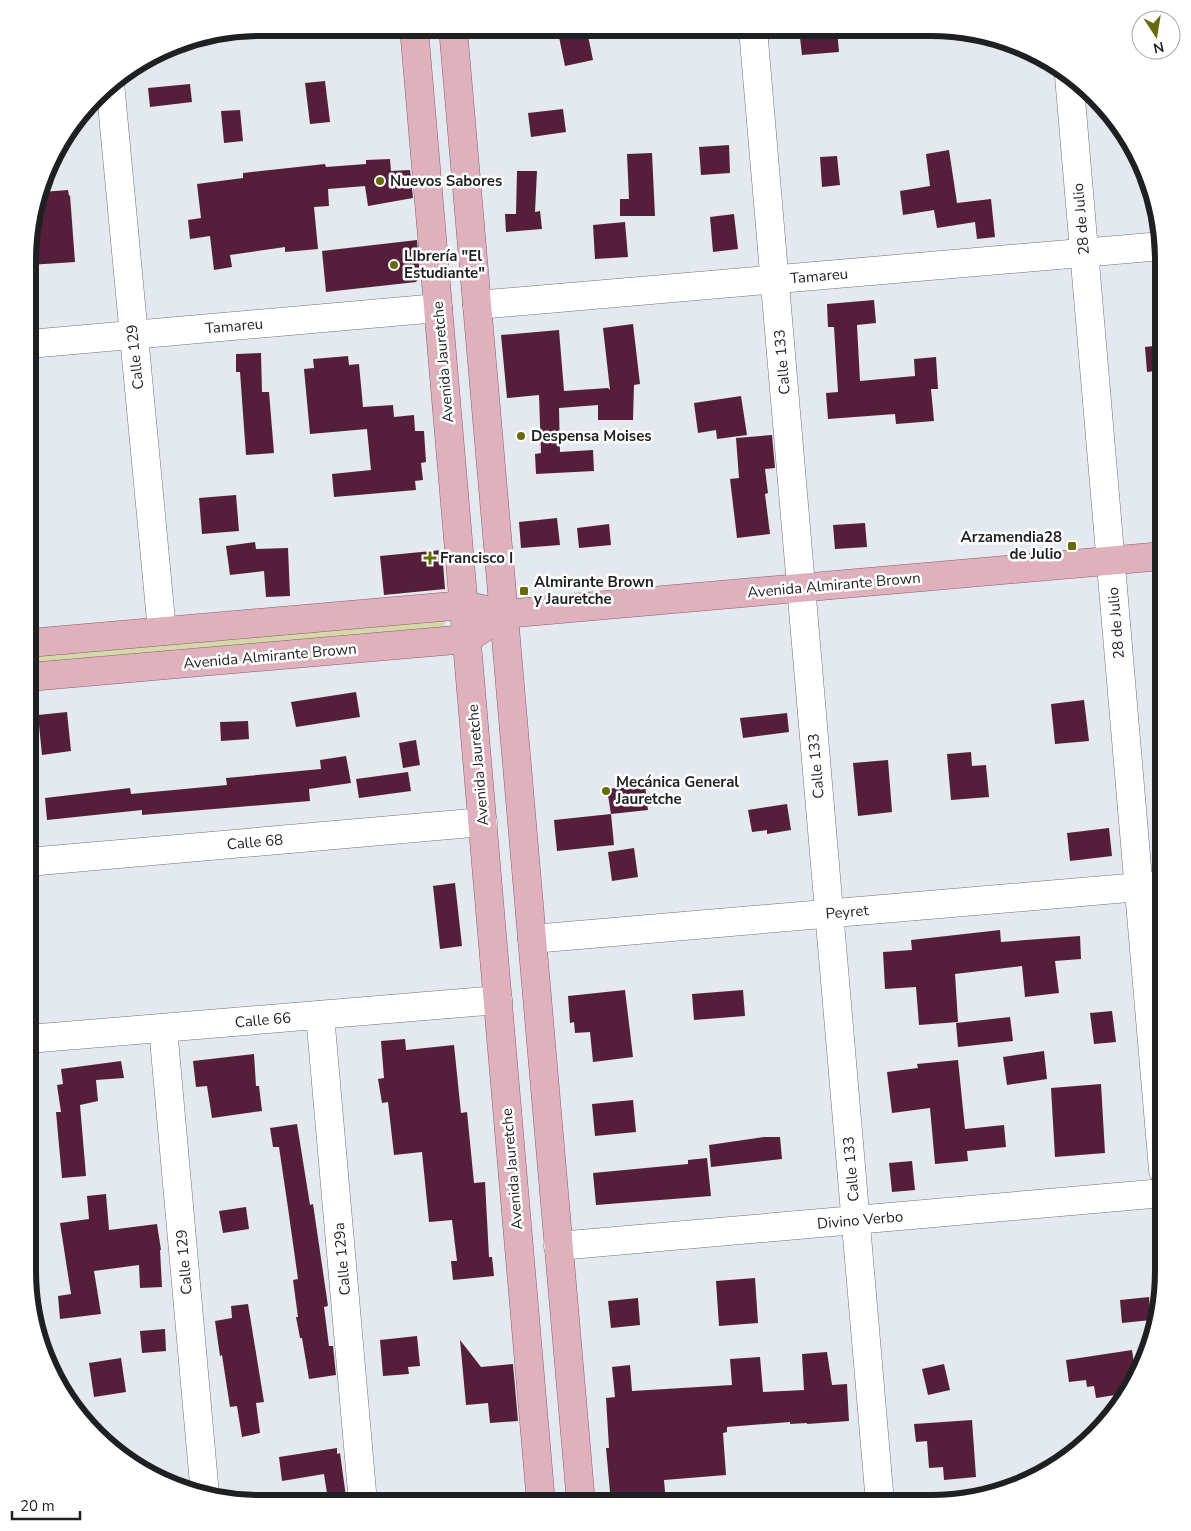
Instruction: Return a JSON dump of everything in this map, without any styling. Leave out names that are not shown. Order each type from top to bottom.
[{"type":"main road","name":"Avenida Jauretche","points":[[415,36],[540,1495]]},
{"type":"main road","points":[[453,36],[580,1495]]},
{"type":"main road","name":"Avenida Almirante Brown","points":[[36,642],[464,605],[504,614],[1155,557]]},
{"type":"main road","name":"Avenida Almirante Brown","points":[[36,676],[467,639],[504,614]]},
{"type":"street","name":"Calle 133","points":[[754,36],[879,1495]]},
{"type":"street","name":"28 de Julio","points":[[1070,84],[1111,561],[1151,886],[1155,981]]},
{"type":"street","name":"Calle 129","points":[[111,93],[162,631]]},
{"type":"street","name":"Tamareu","points":[[477,305],[1154,247]]},
{"type":"street","name":"Tamareu","points":[[36,343],[438,308]]},
{"type":"street","name":"Calle 68","points":[[36,861],[483,822]]},
{"type":"street","name":"Peyret","points":[[532,939],[1151,886]]},
{"type":"street","name":"Calle 66","points":[[36,1038],[498,1000]]},
{"type":"street","name":"Calle 129a","points":[[320,1015],[362,1495]]},
{"type":"street","name":"Calle 129","points":[[163,1028],[204,1487]]},
{"type":"street","name":"Divino Verbo","points":[[558,1246],[1155,1194]]},
{"type":"green space","points":[[445,615],[444,629],[36,665],[36,650]]},
{"type":"building","points":[[588,36],[593,60],[565,66],[559,37]]},
{"type":"building","points":[[800,36],[838,36],[839,52],[802,55]]},
{"type":"building","points":[[325,81],[330,122],[310,124],[305,83]]},
{"type":"building","points":[[190,84],[192,102],[150,107],[148,88]]},
{"type":"building","points":[[563,109],[566,132],[531,137],[528,113]]},
{"type":"building","points":[[240,110],[243,141],[224,143],[221,111]]},
{"type":"building","points":[[729,145],[730,173],[701,175],[699,147]]},
{"type":"building","points":[[949,150],[957,203],[991,199],[995,237],[977,239],[975,222],[937,228],[934,210],[903,215],[900,191],[930,186],[926,154]]},
{"type":"building","points":[[652,153],[655,216],[620,216],[620,199],[629,199],[627,154]]},
{"type":"building","points":[[837,156],[840,185],[822,187],[820,157]]},
{"type":"building","points":[[390,159],[391,171],[410,170],[413,198],[368,206],[365,186],[328,189],[329,206],[314,207],[318,249],[285,252],[285,247],[230,255],[232,267],[214,270],[210,236],[190,239],[188,220],[201,218],[197,184],[243,178],[243,173],[325,164],[326,167],[366,164],[366,160]]},
{"type":"building","points":[[517,171],[537,171],[535,212],[540,211],[542,229],[506,232],[505,214],[516,214]]},
{"type":"building","points":[[68,190],[70,195],[75,262],[36,265],[38,231],[47,192]]},
{"type":"building","points":[[734,214],[738,249],[713,252],[710,217]]},
{"type":"building","points":[[625,222],[628,257],[595,259],[593,225]]},
{"type":"building","points":[[417,240],[420,278],[416,282],[326,292],[322,251]]},
{"type":"building","points":[[874,300],[876,323],[857,325],[860,381],[915,376],[914,359],[936,357],[938,389],[931,389],[934,421],[896,424],[895,414],[828,419],[826,393],[838,392],[834,327],[828,327],[827,304]]},
{"type":"building","points":[[633,324],[640,384],[634,385],[633,420],[598,420],[598,405],[559,408],[560,452],[593,450],[594,471],[536,474],[535,454],[541,453],[539,395],[507,398],[501,335],[559,330],[564,391],[608,388],[610,390],[603,328]]},
{"type":"building","points":[[1155,346],[1155,371],[1147,372],[1145,347]]},
{"type":"building","points":[[261,353],[262,392],[269,392],[274,453],[246,455],[240,372],[236,372],[236,354]]},
{"type":"building","points":[[348,356],[349,365],[359,364],[363,407],[393,405],[394,417],[414,415],[415,431],[424,431],[426,462],[421,463],[423,480],[415,481],[416,490],[334,497],[332,474],[371,470],[367,429],[310,434],[304,369],[314,368],[313,359]]},
{"type":"building","points":[[741,396],[747,435],[717,439],[716,430],[698,433],[694,403]]},
{"type":"building","points":[[772,435],[775,468],[765,469],[768,493],[765,494],[770,534],[737,538],[730,479],[739,478],[736,438]]},
{"type":"building","points":[[236,495],[239,531],[202,534],[199,498]]},
{"type":"building","points":[[557,518],[560,545],[521,548],[519,522]]},
{"type":"building","points":[[865,523],[867,547],[835,549],[833,525]]},
{"type":"building","points":[[609,524],[611,545],[579,548],[577,528]]},
{"type":"building","points":[[255,542],[256,549],[288,548],[290,596],[266,597],[264,571],[230,575],[226,546]]},
{"type":"building","points":[[442,550],[445,589],[384,595],[380,556]]},
{"type":"building","points":[[356,692],[360,717],[296,727],[291,702]]},
{"type":"building","points":[[1084,700],[1089,741],[1055,744],[1051,704]]},
{"type":"building","points":[[67,712],[71,751],[42,755],[38,715]]},
{"type":"building","points":[[787,713],[789,732],[743,738],[740,718]]},
{"type":"building","points":[[248,721],[249,739],[221,741],[220,722]]},
{"type":"building","points":[[416,740],[420,765],[403,768],[399,743]]},
{"type":"building","points":[[971,752],[972,766],[986,765],[989,797],[951,800],[947,754]]},
{"type":"building","points":[[346,756],[351,783],[309,789],[310,801],[142,815],[142,810],[47,820],[45,798],[130,788],[131,794],[227,785],[226,778],[321,769],[320,760]]},
{"type":"building","points":[[888,760],[892,812],[858,816],[853,763]]},
{"type":"building","points":[[408,772],[411,791],[359,798],[356,779]]},
{"type":"building","points":[[645,785],[648,810],[611,814],[607,789]]},
{"type":"building","points":[[787,804],[791,830],[767,834],[767,830],[752,832],[748,810]]},
{"type":"building","points":[[611,814],[614,845],[557,851],[554,820]]},
{"type":"building","points":[[1109,828],[1112,856],[1070,861],[1067,833]]},
{"type":"building","points":[[634,848],[638,877],[612,881],[608,852]]},
{"type":"building","points":[[455,883],[462,946],[440,949],[433,886]]},
{"type":"building","points":[[1000,930],[1001,942],[1080,936],[1081,959],[1055,961],[1059,993],[1025,997],[1022,966],[955,974],[958,1022],[919,1025],[916,987],[885,989],[883,952],[912,950],[911,940]]},
{"type":"building","points":[[625,990],[633,1057],[593,1062],[590,1032],[575,1033],[574,1022],[570,1023],[568,996]]},
{"type":"building","points":[[743,990],[745,1016],[694,1020],[692,994]]},
{"type":"building","points":[[1112,1011],[1116,1042],[1094,1044],[1090,1013]]},
{"type":"building","points":[[1010,1017],[1013,1041],[958,1047],[956,1023]]},
{"type":"building","points":[[405,1039],[406,1050],[454,1045],[461,1113],[467,1112],[474,1183],[485,1182],[489,1257],[492,1257],[494,1276],[453,1280],[451,1261],[457,1261],[452,1220],[429,1222],[422,1152],[394,1155],[388,1102],[382,1103],[378,1079],[384,1078],[381,1041]]},
{"type":"building","points":[[1044,1051],[1047,1079],[1007,1085],[1003,1057]]},
{"type":"building","points":[[254,1054],[256,1086],[259,1086],[262,1111],[212,1118],[207,1086],[196,1087],[193,1061]]},
{"type":"building","points":[[958,1060],[965,1129],[1004,1125],[1006,1147],[967,1151],[968,1161],[935,1164],[930,1108],[892,1113],[887,1072],[918,1068],[917,1064]]},
{"type":"building","points":[[121,1061],[124,1078],[96,1080],[98,1101],[80,1105],[86,1176],[62,1178],[56,1112],[61,1112],[57,1085],[63,1084],[61,1069]]},
{"type":"building","points":[[1101,1084],[1105,1153],[1055,1157],[1051,1088]]},
{"type":"building","points":[[633,1100],[636,1132],[595,1136],[592,1104]]},
{"type":"building","points":[[297,1124],[310,1205],[313,1204],[328,1306],[324,1307],[329,1346],[333,1346],[336,1375],[309,1379],[302,1338],[300,1338],[296,1317],[298,1317],[293,1280],[298,1279],[279,1147],[273,1147],[270,1128]]},
{"type":"building","points":[[764,1137],[780,1137],[782,1159],[711,1167],[709,1145]]},
{"type":"building","points":[[707,1158],[711,1196],[596,1205],[593,1173],[688,1164],[688,1160]]},
{"type":"building","points":[[912,1161],[915,1190],[892,1192],[889,1163]]},
{"type":"building","points":[[106,1194],[109,1230],[157,1224],[161,1250],[162,1287],[140,1288],[139,1265],[94,1271],[101,1314],[60,1319],[58,1296],[71,1294],[60,1223],[89,1219],[87,1196]]},
{"type":"building","points":[[246,1207],[249,1229],[223,1233],[219,1211]]},
{"type":"building","points":[[755,1278],[758,1323],[719,1326],[716,1281]]},
{"type":"building","points":[[1149,1297],[1149,1320],[1122,1323],[1120,1300]]},
{"type":"building","points":[[638,1298],[640,1325],[611,1328],[608,1301]]},
{"type":"building","points":[[248,1304],[264,1402],[256,1403],[260,1433],[242,1437],[237,1406],[230,1407],[215,1321],[232,1318],[231,1306]]},
{"type":"building","points":[[165,1329],[166,1351],[142,1353],[140,1331]]},
{"type":"building","points":[[417,1336],[420,1366],[408,1367],[409,1374],[383,1376],[380,1340]]},
{"type":"building","points":[[460,1340],[481,1367],[513,1364],[518,1421],[490,1423],[488,1403],[466,1405]]},
{"type":"building","points":[[1132,1350],[1134,1365],[1117,1395],[1096,1398],[1094,1386],[1087,1387],[1086,1380],[1069,1382],[1066,1360]]},
{"type":"building","points":[[827,1352],[832,1385],[847,1384],[849,1421],[807,1424],[790,1424],[790,1422],[727,1427],[727,1432],[723,1433],[726,1475],[664,1480],[665,1495],[610,1495],[606,1448],[609,1448],[606,1398],[615,1397],[612,1367],[630,1365],[632,1391],[732,1385],[730,1359],[760,1357],[763,1392],[804,1390],[802,1354]]},
{"type":"building","points":[[121,1358],[126,1392],[94,1397],[89,1363]]},
{"type":"building","points":[[944,1364],[950,1390],[928,1395],[922,1369]]},
{"type":"building","points":[[972,1420],[976,1477],[944,1480],[943,1467],[929,1468],[927,1441],[916,1442],[914,1424]]},
{"type":"building","points":[[337,1448],[337,1454],[340,1453],[346,1495],[327,1495],[324,1474],[282,1481],[279,1457]]},
{"type":"place","name":"Nuevos Sabores","points":[[380,181]]},
{"type":"place","name":"LIbrería \"El Estudiante\"","points":[[394,265]]},
{"type":"place","name":"Despensa Moises","points":[[521,436]]},
{"type":"place","name":"Arzamendia28 de Julio","points":[[1072,546]]},
{"type":"place","name":"Francisco I","points":[[430,558]]},
{"type":"place","name":"Almirante Brown y Jauretche","points":[[524,591]]},
{"type":"place","name":"Mecánica General Jauretche","points":[[606,791]]}]
